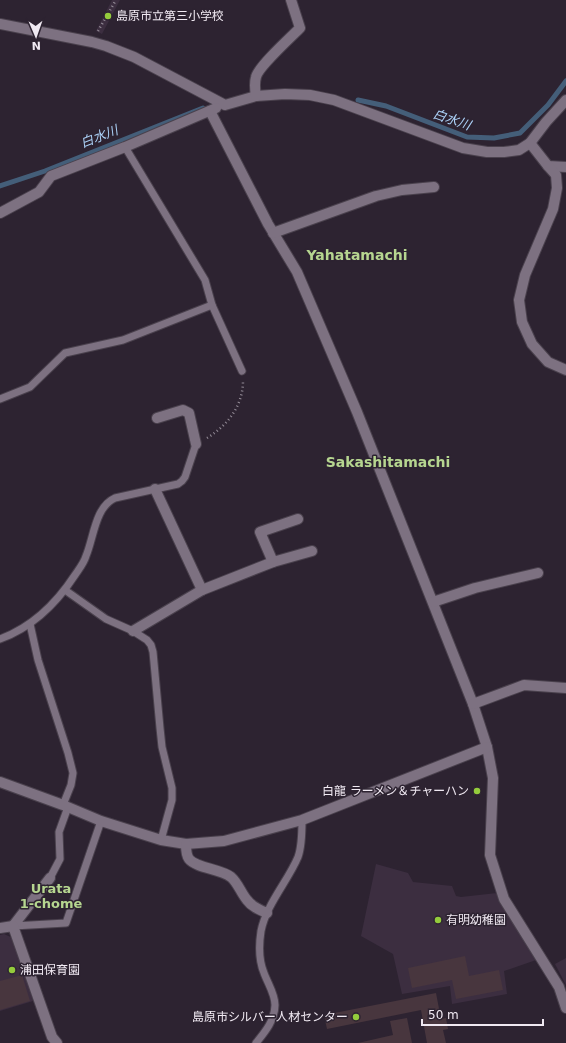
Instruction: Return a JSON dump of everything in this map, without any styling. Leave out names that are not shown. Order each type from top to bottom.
[{"type":"street","points":[[256,96],[256,76],[261,68],[300,28],[291,0]]},
{"type":"street","points":[[0,24],[106,46],[134,57],[220,102]]},
{"type":"street","points":[[0,213],[39,192],[51,176],[210,111],[220,102],[256,96],[285,94],[310,95],[334,100],[463,148],[487,152],[504,152],[519,150],[530,143],[546,122],[566,100]]},
{"type":"street","points":[[210,111],[268,224],[297,272],[357,412],[433,602],[473,704],[487,747],[493,778],[490,855],[504,899],[559,987],[566,1008]]},
{"type":"street","points":[[530,143],[556,175],[557,188],[553,209],[525,275],[519,300],[522,322],[532,344],[548,362],[566,370]]},
{"type":"street","points":[[548,166],[566,167]]},
{"type":"street","points":[[273,233],[376,196],[402,190],[434,187]]},
{"type":"street","points":[[157,418],[183,410],[189,413],[196,444]]},
{"type":"street","points":[[155,489],[202,590]]},
{"type":"street","points":[[273,562],[260,532],[298,519]]},
{"type":"street","points":[[133,631],[202,590],[273,562],[312,551]]},
{"type":"street","points":[[433,602],[475,588],[538,573]]},
{"type":"street","points":[[473,704],[524,685],[566,688]]},
{"type":"street","points":[[0,782],[101,820],[161,840],[186,844],[224,842],[302,820],[487,747]]},
{"type":"street","points":[[186,844],[188,858],[194,863],[230,877],[236,882],[247,901],[255,908],[267,913]]},
{"type":"street","points":[[0,928],[13,926],[50,878]]},
{"type":"street","points":[[13,926],[52,1037],[57,1043]]},
{"type":"lane","points":[[125,147],[206,280],[212,305],[242,371]]},
{"type":"lane","points":[[0,399],[30,386],[65,353],[123,340],[212,305]]},
{"type":"lane","points":[[0,640],[11,636],[40,617],[65,590],[86,557],[95,526],[104,505],[109,500],[182,482],[196,444]]},
{"type":"lane","points":[[65,590],[106,618],[133,631],[147,640],[151,645],[153,652],[161,741],[172,788],[172,800],[161,840]]},
{"type":"lane","points":[[30,624],[38,660],[73,773],[59,832],[60,859],[50,878]]},
{"type":"lane","points":[[13,926],[66,923],[101,820]]},
{"type":"lane","points":[[256,1043],[266,1030],[273,1016],[275,1005],[273,995],[263,971],[260,950],[262,930],[267,913],[298,855],[301,841],[302,820]]},
{"type":"path","points":[[92,42],[116,0]]},
{"type":"path","points":[[196,444],[214,434],[226,424],[236,410],[244,383],[242,371]]},
{"type":"shaded area","name":"島原市立第三小学校","points":[[112,0],[120,0],[102,34],[96,31]]},
{"type":"shaded area","name":"有明幼稚園","points":[[376,864],[408,873],[413,882],[452,886],[456,896],[461,897],[497,893],[536,960],[504,971],[507,994],[452,1004],[450,986],[402,994],[393,954],[361,936]]},
{"type":"shaded area","name":"浦田保育園","points":[[4,934],[15,939],[33,1001],[0,1011],[0,935]]},
{"type":"shaded area","points":[[566,958],[566,985],[555,964]]},
{"type":"building","points":[[465,956],[469,976],[499,970],[503,990],[456,999],[452,980],[412,988],[408,968]]},
{"type":"building","points":[[22,975],[30,1001],[0,1010],[0,981]]},
{"type":"building","name":"島原市シルバー人材センター","points":[[436,993],[441,1019],[446,1018],[448,1029],[443,1030],[446,1043],[427,1043],[421,1010],[327,1029],[324,1015]]},
{"type":"building","points":[[407,1018],[412,1043],[358,1043],[393,1035],[390,1021]]},
{"type":"waterway","name":"白水川","points":[[358,100],[386,106],[467,137],[494,138],[520,133],[548,105],[566,81]]},
{"type":"waterway","name":"白水川","points":[[0,186],[45,171],[203,108]]},
{"type":"place","name":"島原市立第三小学校","points":[[108,16]]},
{"type":"place","name":"白龍 ラーメン＆チャーハン","points":[[477,791]]},
{"type":"place","name":"有明幼稚園","points":[[438,920]]},
{"type":"place","name":"浦田保育園","points":[[12,970]]},
{"type":"place","name":"島原市シルバー人材センター","points":[[356,1017]]},
{"type":"district","name":"Yahatamachi","points":[[357,255]]},
{"type":"district","name":"Sakashitamachi","points":[[388,462]]},
{"type":"district","name":"Urata 1-chome","points":[[51,896]]}]
